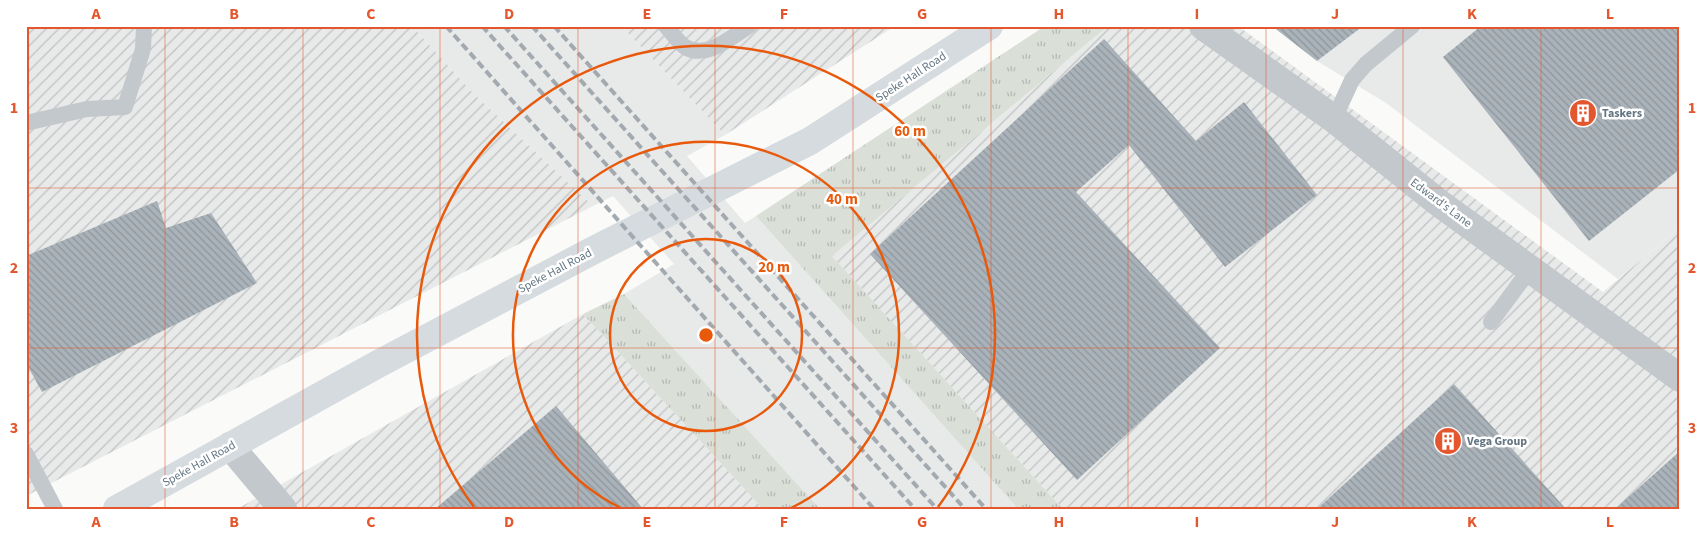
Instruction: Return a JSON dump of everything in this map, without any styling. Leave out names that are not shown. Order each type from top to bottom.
[{"type":"highway","name":"Speke Hall Road","points":[[117,509],[378,364],[592,251],[810,142],[989,26]]},
{"type":"street","name":"Edward's Lane","points":[[1203,26],[1334,119],[1439,202],[1680,378]]},
{"type":"street","points":[[230,446],[283,509]]},
{"type":"lane","points":[[26,123],[86,109],[125,107],[143,49],[144,26]]},
{"type":"lane","points":[[666,26],[683,46],[694,51],[707,51],[749,26]]},
{"type":"lane","points":[[1334,119],[1352,80],[1366,64],[1412,26]]},
{"type":"lane","points":[[1491,322],[1530,268]]},
{"type":"lane","points":[[26,454],[55,509]]},
{"type":"shaded area","points":[[26,26],[412,26],[472,92],[593,206],[26,496]]},
{"type":"shaded area","points":[[412,26],[621,26],[725,135],[687,156],[745,223],[756,216],[1018,509],[820,509],[624,294],[674,264],[613,196],[593,206],[472,92]]},
{"type":"shaded area","points":[[621,26],[895,26],[725,135]]},
{"type":"shaded area","points":[[1108,26],[1238,26],[1603,292],[1680,227],[1680,509],[1063,509],[832,256]]},
{"type":"shaded area","points":[[1272,26],[1680,26],[1680,227],[1618,279],[1386,103],[1317,61]]},
{"type":"shaded area","points":[[583,314],[763,509],[237,509]]},
{"type":"green space","points":[[1045,26],[1108,26],[832,256],[1063,509],[1018,509],[756,216]]},
{"type":"green space","points":[[624,294],[820,509],[763,509],[583,314]]},
{"type":"building","points":[[1272,26],[1363,26],[1317,61]]},
{"type":"building","name":"Taskers","points":[[1481,26],[1680,26],[1680,169],[1589,241],[1443,57]]},
{"type":"building","points":[[1104,39],[1196,141],[1244,102],[1317,195],[1225,267],[1129,145],[1076,192],[1220,348],[1077,480],[870,254]]},
{"type":"building","points":[[157,201],[166,228],[211,213],[257,283],[42,392],[26,363],[26,256]]},
{"type":"building","name":"Vega Group","points":[[1454,384],[1566,509],[1317,509]]},
{"type":"building","points":[[556,406],[643,509],[435,509]]},
{"type":"building","points":[[1680,451],[1680,509],[1615,509]]},
{"type":"railway","points":[[446,26],[874,509]]},
{"type":"railway","points":[[482,26],[915,509]]},
{"type":"railway","points":[[504,26],[937,509]]},
{"type":"railway","points":[[532,26],[965,509]]},
{"type":"railway","points":[[554,26],[986,509]]},
{"type":"place","name":"Taskers","points":[[1583,113]]},
{"type":"place","name":"Vega Group","points":[[1448,441]]}]
